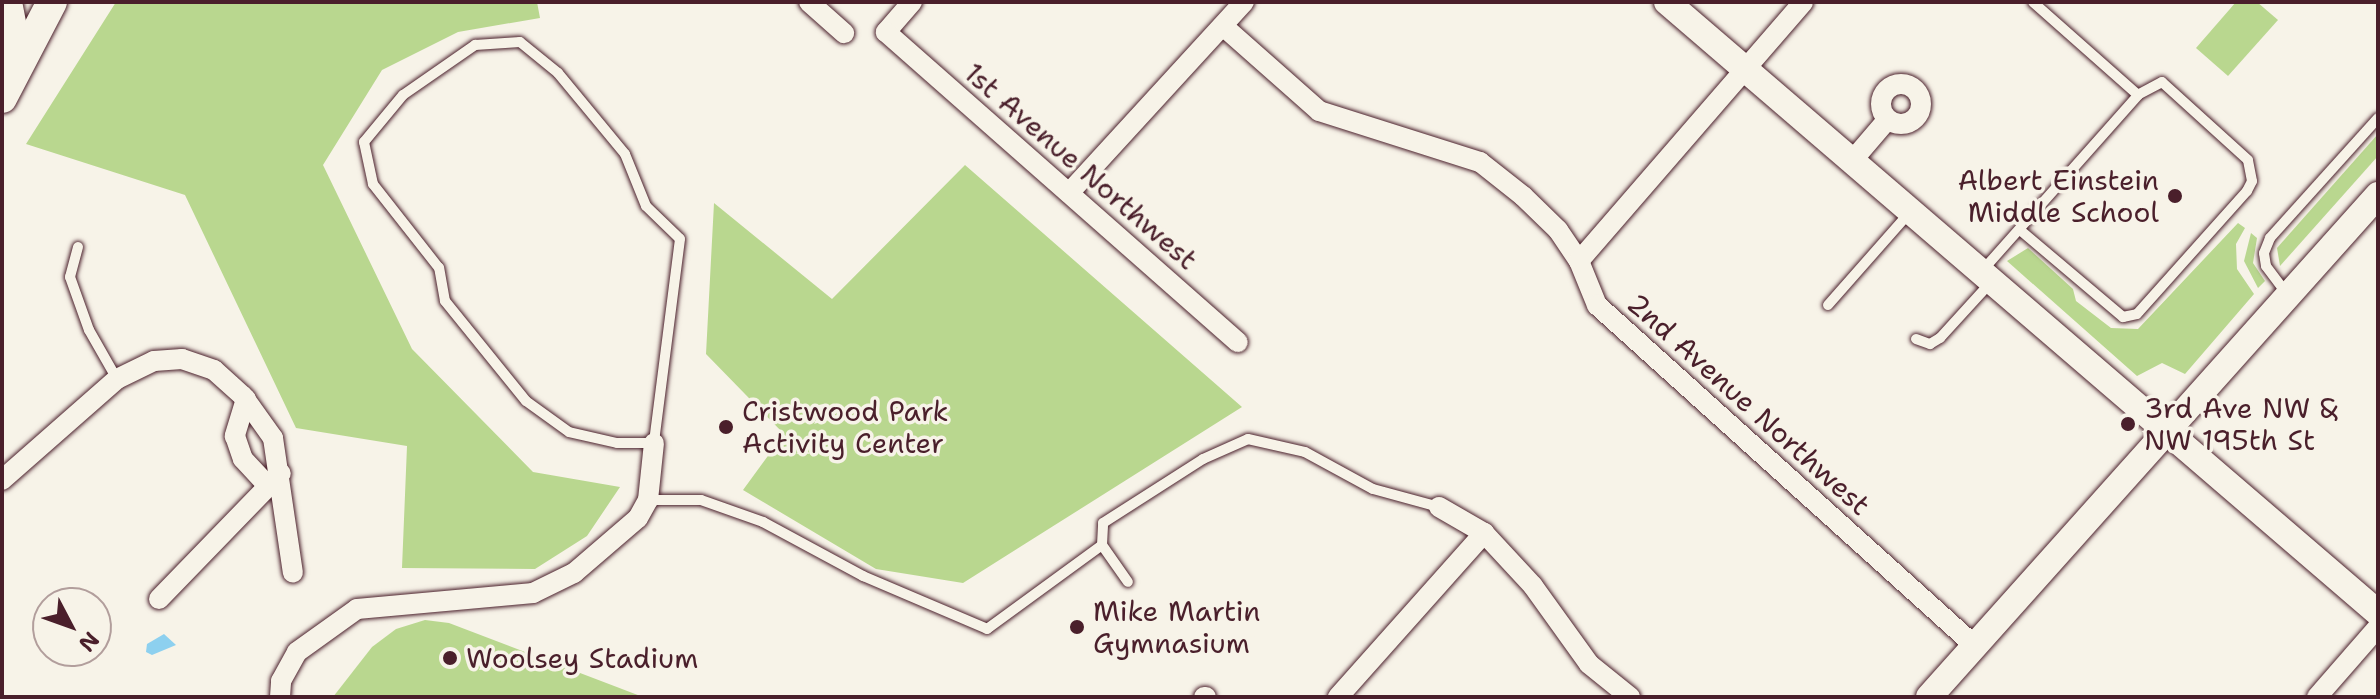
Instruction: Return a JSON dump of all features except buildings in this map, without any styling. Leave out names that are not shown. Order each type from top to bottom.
[{"type":"main road","points":[[3,96],[13,32],[7,2]]},
{"type":"main road","points":[[3,96],[52,2]]},
{"type":"street","points":[[809,2],[844,33]]},
{"type":"street","name":"1st Avenue Northwest","points":[[912,2],[886,32],[1238,342]]},
{"type":"street","points":[[1069,193],[1244,2]]},
{"type":"street","points":[[1667,2],[2378,613]]},
{"type":"street","points":[[1579,261],[1803,2]]},
{"type":"street","name":"2nd Avenue Northwest","points":[[1223,26],[1319,111],[1480,162],[1558,230],[1579,261],[1597,305],[1974,645]]},
{"type":"street","points":[[1852,161],[1887,120]]},
{"type":"street","points":[[1929,697],[2163,430],[2378,195]]},
{"type":"street","points":[[2,480],[117,379],[154,361],[182,359],[214,370],[246,399],[273,438],[274,480],[293,573]]},
{"type":"street","points":[[246,399],[235,426],[238,448],[274,480]]},
{"type":"street","points":[[280,697],[281,681],[297,652],[357,609],[533,593],[574,573],[608,547],[638,518],[648,500],[654,443]]},
{"type":"street","points":[[159,599],[274,480]]},
{"type":"street","points":[[1439,507],[1484,533],[1533,586],[1589,664],[1630,697]]},
{"type":"street","points":[[1338,697],[1484,533]]},
{"type":"street","points":[[2317,697],[2378,627]]},
{"type":"lane","points":[[2033,2],[2138,95]]},
{"type":"lane","points":[[520,42],[558,73],[625,154],[646,206],[680,239],[654,443],[617,443],[569,432],[526,401],[445,301],[439,268],[373,184],[364,142],[403,95],[475,45],[520,42]]},
{"type":"lane","points":[[1916,339],[1930,344],[1940,338],[2020,230],[2138,95],[2162,82],[2248,160],[2252,181],[2237,202],[2137,314],[2123,317],[2020,230]]},
{"type":"lane","points":[[2288,295],[2266,266],[2264,253],[2270,238],[2378,118]]},
{"type":"lane","points":[[1828,305],[1910,211]]},
{"type":"lane","points":[[78,247],[70,277],[89,330],[117,379]]},
{"type":"lane","points":[[1128,582],[1102,545],[1103,523],[1203,459],[1248,439],[1305,452],[1373,489],[1439,507]]},
{"type":"lane","points":[[648,500],[701,500],[763,522],[863,576],[987,629],[1102,545]]},
{"type":"green space","points":[[116,2],[537,2],[540,18],[458,32],[382,70],[323,165],[412,349],[533,472],[620,487],[587,536],[535,569],[402,568],[407,446],[296,428],[185,195],[26,144]]},
{"type":"green space","points":[[2236,2],[2257,2],[2278,20],[2228,76],[2196,48]]},
{"type":"green space","points":[[2378,134],[2378,156],[2280,266],[2277,248]]},
{"type":"green space","points":[[965,165],[1242,407],[963,583],[876,569],[743,490],[784,434],[706,354],[714,203],[832,299]]},
{"type":"green space","points":[[2238,223],[2245,228],[2236,244],[2237,269],[2254,294],[2185,374],[2162,363],[2137,376],[2007,261],[2028,248],[2073,289],[2076,301],[2111,328],[2138,329]]},
{"type":"green space","points":[[2251,233],[2257,238],[2253,263],[2265,281],[2258,288],[2244,261]]},
{"type":"green space","name":"Woolsey Stadium","points":[[425,620],[449,623],[643,697],[333,697],[372,647],[396,629]]},
{"type":"water","points":[[164,634],[176,645],[152,655],[146,652],[147,644]]},
{"type":"place","name":"Albert Einstein Middle School","points":[[2175,196]]},
{"type":"place","name":"3rd Ave NW & NW 195th St","points":[[2128,424]]},
{"type":"place","name":"Cristwood Park Activity Center","points":[[726,427]]},
{"type":"place","name":"Mike Martin Gymnasium","points":[[1077,627]]},
{"type":"place","name":"Woolsey Stadium","points":[[450,658]]}]
